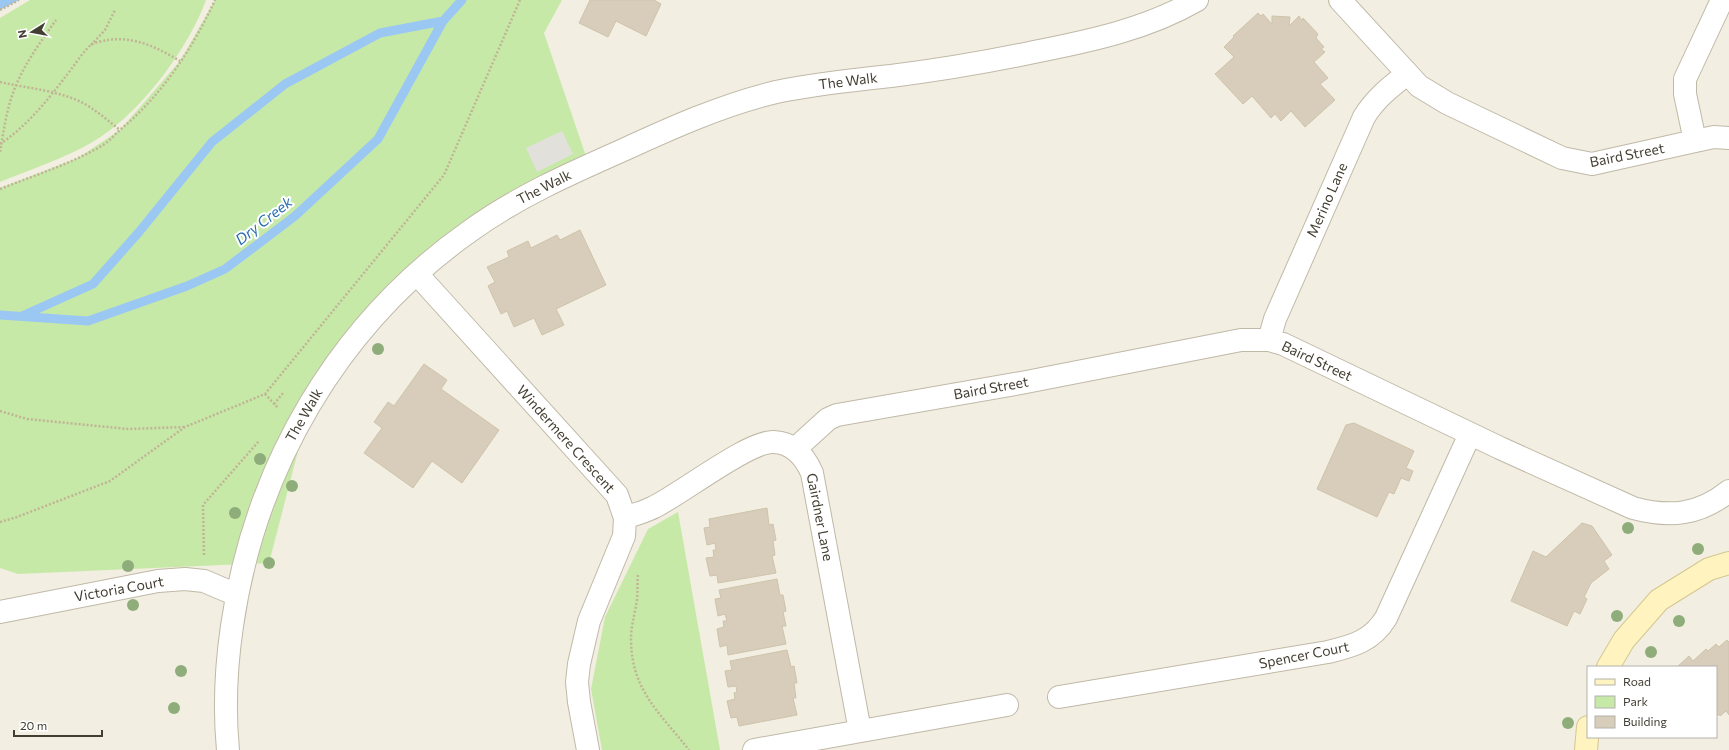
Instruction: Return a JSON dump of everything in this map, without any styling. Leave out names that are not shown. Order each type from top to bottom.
[{"type":"street","name":"The Walk","points":[[228,750],[226,702],[228,656],[237,595],[252,534],[278,462],[311,401],[339,359],[368,323],[400,288],[434,258],[468,232],[524,196],[556,179],[668,129],[744,100],[821,84],[945,69],[1074,44],[1112,35],[1152,21],[1172,5],[1197,0]]},
{"type":"street","name":"Baird Street","points":[[1340,0],[1419,86],[1447,103],[1562,158],[1592,164],[1695,141],[1714,138],[1729,138]]},
{"type":"street","points":[[1695,141],[1685,94],[1685,78],[1722,0]]},
{"type":"street","name":"Merino Lane","points":[[1268,340],[1275,319],[1364,117],[1370,106],[1379,97],[1407,74]]},
{"type":"street","name":"Windermere Crescent","points":[[417,274],[617,495],[625,518],[624,536],[589,621],[579,664],[579,702],[588,750]]},
{"type":"street","name":"Baird Street","points":[[796,449],[828,418],[837,415],[1021,383],[1241,340],[1268,340],[1283,344],[1470,434],[1628,505],[1648,512],[1690,512],[1715,502],[1729,491]]},
{"type":"street","name":"Spencer Court","points":[[1059,697],[1328,652],[1357,644],[1367,639],[1376,632],[1386,618],[1470,434]]},
{"type":"street","points":[[625,518],[654,508],[743,452],[763,442],[782,443],[796,449]]},
{"type":"street","name":"Gairdner Lane","points":[[796,449],[806,459],[812,473],[860,731]]},
{"type":"street","points":[[1609,666],[1624,640],[1659,600],[1709,569],[1729,563]]},
{"type":"street","name":"Victoria Court","points":[[0,612],[158,581],[185,579],[204,581],[237,595]]},
{"type":"street","points":[[754,750],[1007,705]]},
{"type":"street","points":[[1586,750],[1587,738]]},
{"type":"path","points":[[0,10],[19,0]]},
{"type":"path","points":[[0,189],[78,158],[105,144],[139,114],[164,86],[206,18],[215,0]]},
{"type":"path","points":[[0,522],[17,517],[110,481],[185,427],[265,394],[444,175],[520,0]]},
{"type":"path","points":[[1,143],[13,136],[54,92],[91,45],[105,30],[115,10]]},
{"type":"path","points":[[0,152],[4,128],[16,85],[27,64],[56,20]]},
{"type":"path","points":[[91,45],[102,41],[119,39],[138,41],[162,50],[180,61]]},
{"type":"path","points":[[0,82],[54,92],[79,102],[99,114],[120,130]]},
{"type":"path","points":[[265,394],[283,412]]},
{"type":"path","points":[[0,411],[26,419],[128,429],[185,427]]},
{"type":"path","points":[[204,581],[203,505],[263,435]]},
{"type":"path","points":[[638,569],[637,598],[631,637],[632,660],[640,686],[652,705],[689,750]]},
{"type":"green space","points":[[30,0],[206,0],[177,56],[134,110],[118,124],[91,143],[0,182],[0,18]]},
{"type":"green space","points":[[215,0],[562,0],[544,33],[589,165],[466,233],[311,401],[269,563],[18,574],[0,568],[0,188],[78,158],[120,130],[180,61]]},
{"type":"green space","points":[[678,512],[720,750],[602,750],[591,689],[605,617],[648,529]]},
{"type":"shaded area","points":[[562,131],[573,154],[537,172],[526,148]]},
{"type":"water","points":[[0,0],[19,0],[0,10]]},
{"type":"building","points":[[590,0],[654,0],[661,4],[646,36],[616,21],[608,37],[579,23]]},
{"type":"building","points":[[1258,13],[1261,16],[1263,14],[1272,24],[1272,16],[1290,17],[1289,26],[1299,16],[1302,21],[1303,18],[1318,34],[1316,38],[1324,47],[1321,49],[1325,52],[1314,62],[1328,78],[1320,84],[1335,100],[1305,127],[1291,111],[1281,121],[1275,114],[1271,118],[1252,96],[1243,104],[1215,74],[1234,57],[1224,47],[1234,37],[1233,36]]},
{"type":"building","points":[[580,230],[606,285],[556,309],[564,325],[542,335],[534,318],[514,327],[507,311],[501,314],[488,286],[495,282],[487,267],[509,257],[507,251],[528,241],[531,248],[557,235],[560,240]]},
{"type":"building","points":[[424,364],[447,380],[441,389],[499,430],[462,483],[432,461],[413,488],[364,453],[382,428],[374,422],[388,402],[394,406]]},
{"type":"building","points":[[1354,423],[1414,451],[1406,468],[1413,471],[1409,481],[1401,478],[1394,494],[1389,492],[1377,517],[1317,489],[1346,425]]},
{"type":"building","points":[[767,508],[769,525],[773,524],[776,540],[773,541],[775,555],[772,556],[776,573],[718,583],[717,575],[710,576],[706,558],[714,557],[713,550],[716,550],[715,543],[707,545],[704,528],[710,527],[709,519]]},
{"type":"building","points":[[1582,523],[1592,526],[1612,555],[1604,561],[1609,569],[1591,583],[1584,597],[1587,599],[1580,614],[1574,611],[1567,626],[1511,601],[1533,551],[1546,557]]},
{"type":"building","points":[[777,579],[780,595],[783,595],[786,611],[783,612],[786,626],[782,626],[786,644],[728,655],[727,645],[720,647],[717,629],[724,627],[723,621],[727,621],[725,614],[718,616],[715,599],[721,598],[719,590]]},
{"type":"building","points":[[1727,640],[1729,642],[1729,715],[1726,711],[1720,716],[1719,714],[1717,716],[1717,666],[1678,666],[1689,656],[1693,661],[1706,649],[1708,651],[1716,644],[1719,647]]},
{"type":"building","points":[[787,650],[791,667],[794,666],[797,683],[794,683],[796,698],[793,698],[797,715],[739,726],[737,717],[731,718],[727,701],[735,699],[734,693],[737,692],[736,686],[728,687],[725,671],[732,670],[730,661]]},
{"type":"waterway","name":"Dry Creek","points":[[0,315],[88,321],[187,286],[225,269],[295,216],[378,139],[443,21],[462,0]]},
{"type":"waterway","name":"Dry Creek","points":[[22,316],[93,284],[139,232],[212,142],[285,84],[380,33],[443,21]]}]
